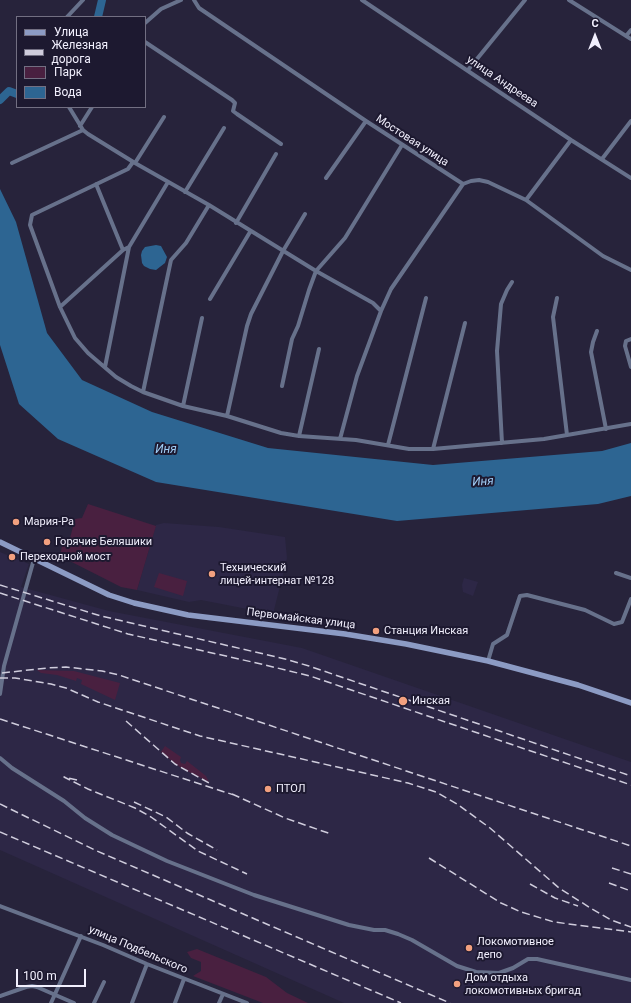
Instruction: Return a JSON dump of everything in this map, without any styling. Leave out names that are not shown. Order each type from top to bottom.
[{"type":"main road","name":"Первомайская улица","points":[[0,542],[109,595],[152,607],[188,615],[345,634],[400,643],[488,661],[578,685],[631,703]]},
{"type":"street","points":[[68,16],[84,0]]},
{"type":"street","points":[[146,23],[161,9],[181,0]]},
{"type":"street","name":"Мостовая улица","points":[[194,0],[199,8],[366,121],[463,184]]},
{"type":"street","name":"улица Андреева","points":[[362,0],[570,140],[631,178]]},
{"type":"street","points":[[468,70],[525,0]]},
{"type":"street","points":[[569,0],[631,39]]},
{"type":"street","points":[[626,36],[631,30]]},
{"type":"street","points":[[146,43],[232,100],[235,103],[234,111],[237,114],[281,144]]},
{"type":"street","points":[[70,108],[82,128],[88,134],[134,163],[209,205],[250,232],[373,303],[381,311]]},
{"type":"street","points":[[12,163],[82,128],[92,108]]},
{"type":"street","points":[[164,118],[134,163],[128,169],[32,215],[30,218],[30,225],[60,307],[75,338],[88,353],[116,377],[143,392],[183,406],[227,416],[282,433],[388,445],[409,449],[433,449],[544,439],[631,424]]},
{"type":"street","points":[[326,178],[366,121]]},
{"type":"street","points":[[602,159],[631,121]]},
{"type":"street","points":[[186,192],[224,128]]},
{"type":"street","points":[[526,200],[570,140]]},
{"type":"street","points":[[282,386],[292,338],[298,326],[316,271],[345,238],[402,145]]},
{"type":"street","points":[[236,223],[276,154]]},
{"type":"street","points":[[340,439],[358,376],[381,311],[391,289],[463,184],[479,180],[488,182],[526,200],[603,256],[631,270]]},
{"type":"street","points":[[105,367],[130,247],[168,182]]},
{"type":"street","points":[[96,184],[122,250]]},
{"type":"street","points":[[143,392],[171,260],[186,243],[209,205]]},
{"type":"street","points":[[227,416],[251,314],[283,251],[305,214]]},
{"type":"street","points":[[210,299],[250,232]]},
{"type":"street","points":[[60,307],[122,250],[130,247]]},
{"type":"street","points":[[502,443],[497,351],[501,304],[512,282]]},
{"type":"street","points":[[388,445],[426,298]]},
{"type":"street","points":[[557,298],[553,317],[567,435]]},
{"type":"street","points":[[183,406],[202,318]]},
{"type":"street","points":[[433,449],[465,323]]},
{"type":"street","points":[[597,331],[591,352],[606,429]]},
{"type":"street","points":[[631,338],[626,341],[625,346],[631,367]]},
{"type":"street","points":[[299,436],[320,349]]},
{"type":"street","points":[[0,694],[3,668],[34,558]]},
{"type":"street","points":[[616,573],[631,578]]},
{"type":"street","points":[[488,661],[493,644],[507,636],[520,596],[526,594],[579,608],[614,624],[622,622],[631,599]]},
{"type":"street","points":[[0,758],[12,768],[40,784],[85,818],[112,835],[167,861],[254,895],[349,925],[374,930],[385,930],[398,934],[412,940],[457,966],[476,972],[500,973],[513,968],[528,959],[537,959],[631,980]]},
{"type":"street","name":"улица Подбельского","points":[[0,906],[81,936],[184,979],[247,1003]]},
{"type":"street","points":[[51,1003],[81,936]]},
{"type":"street","points":[[132,1003],[147,964]]},
{"type":"street","points":[[175,1003],[184,979]]},
{"type":"street","points":[[94,1003],[104,982]]},
{"type":"street","points":[[0,996],[32,986],[74,1003]]},
{"type":"street","points":[[219,1003],[223,994]]},
{"type":"shaded area","name":"Технический лицей-интернат №128","points":[[164,523],[219,527],[285,537],[287,558],[273,614],[201,600],[189,602],[137,590],[156,525]]},
{"type":"shaded area","name":"Инская","points":[[0,552],[29,564],[21,587],[109,611],[302,648],[631,762],[631,1003],[344,1003],[0,850]]},
{"type":"shaded area","points":[[464,578],[478,582],[473,596],[463,592],[462,585]]},
{"type":"green space","points":[[88,504],[156,526],[137,590],[121,587],[60,556],[63,541],[69,542],[75,519],[82,518]]},
{"type":"green space","points":[[159,573],[187,581],[183,596],[154,587]]},
{"type":"green space","points":[[37,670],[74,671],[120,683],[115,700],[81,684],[82,680],[77,678],[76,681],[57,675],[41,673]]},
{"type":"green space","points":[[165,746],[181,757],[181,763],[185,764],[187,761],[206,776],[209,782],[181,768],[163,754],[161,752]]},
{"type":"green space","points":[[197,949],[266,977],[287,993],[308,1003],[263,1003],[193,976],[201,971],[201,962],[191,958],[187,952]]},
{"type":"water","name":"Иня","points":[[0,189],[16,222],[47,333],[82,380],[152,412],[268,448],[433,465],[602,451],[631,443],[631,496],[598,504],[397,521],[156,482],[58,439],[19,404],[0,345]]},
{"type":"water","points":[[156,245],[161,246],[167,257],[165,263],[156,270],[144,266],[141,255],[145,247]]},
{"type":"waterway","points":[[98,16],[102,0]]},
{"type":"waterway","points":[[0,100],[9,91],[16,94]]},
{"type":"railway","points":[[0,585],[101,616],[309,666],[631,776]]},
{"type":"railway","points":[[0,593],[128,634],[310,676],[631,785]]},
{"type":"railway","points":[[2,673],[66,667],[102,671],[119,675],[631,846]]},
{"type":"railway","points":[[0,678],[15,678],[51,684],[66,688],[98,702],[200,736],[408,783],[436,792],[457,804],[490,828],[559,888],[611,920],[631,927]]},
{"type":"railway","points":[[0,719],[237,796]]},
{"type":"railway","points":[[126,721],[175,764],[209,783]]},
{"type":"railway","points":[[77,780],[64,777],[88,789],[135,808],[151,817],[198,851],[247,874]]},
{"type":"railway","points":[[232,794],[285,818],[331,834]]},
{"type":"railway","points":[[134,802],[166,817],[187,833],[217,850]]},
{"type":"railway","points":[[0,804],[97,851],[450,1003]]},
{"type":"railway","points":[[0,832],[401,1003]]},
{"type":"railway","points":[[429,858],[501,903],[521,912],[554,922],[631,932]]},
{"type":"railway","points":[[612,868],[631,874]]},
{"type":"railway","points":[[609,883],[631,891]]},
{"type":"railway","points":[[530,884],[555,898],[578,906]]},
{"type":"place","name":"Мария-Ра","points":[[16,522]]},
{"type":"place","name":"Горячие Беляшики","points":[[47,542]]},
{"type":"place","name":"Переходной мост","points":[[12,557]]},
{"type":"place","name":"Технический лицей-интернат №128","points":[[212,574]]},
{"type":"place","name":"Станция Инская","points":[[376,631]]},
{"type":"place","name":"Инская","points":[[403,701]]},
{"type":"place","name":"ПТОЛ","points":[[268,789]]},
{"type":"place","name":"Локомотивное депо","points":[[469,948]]},
{"type":"place","name":"Дом отдыха локомотивных бригад","points":[[457,984]]}]
